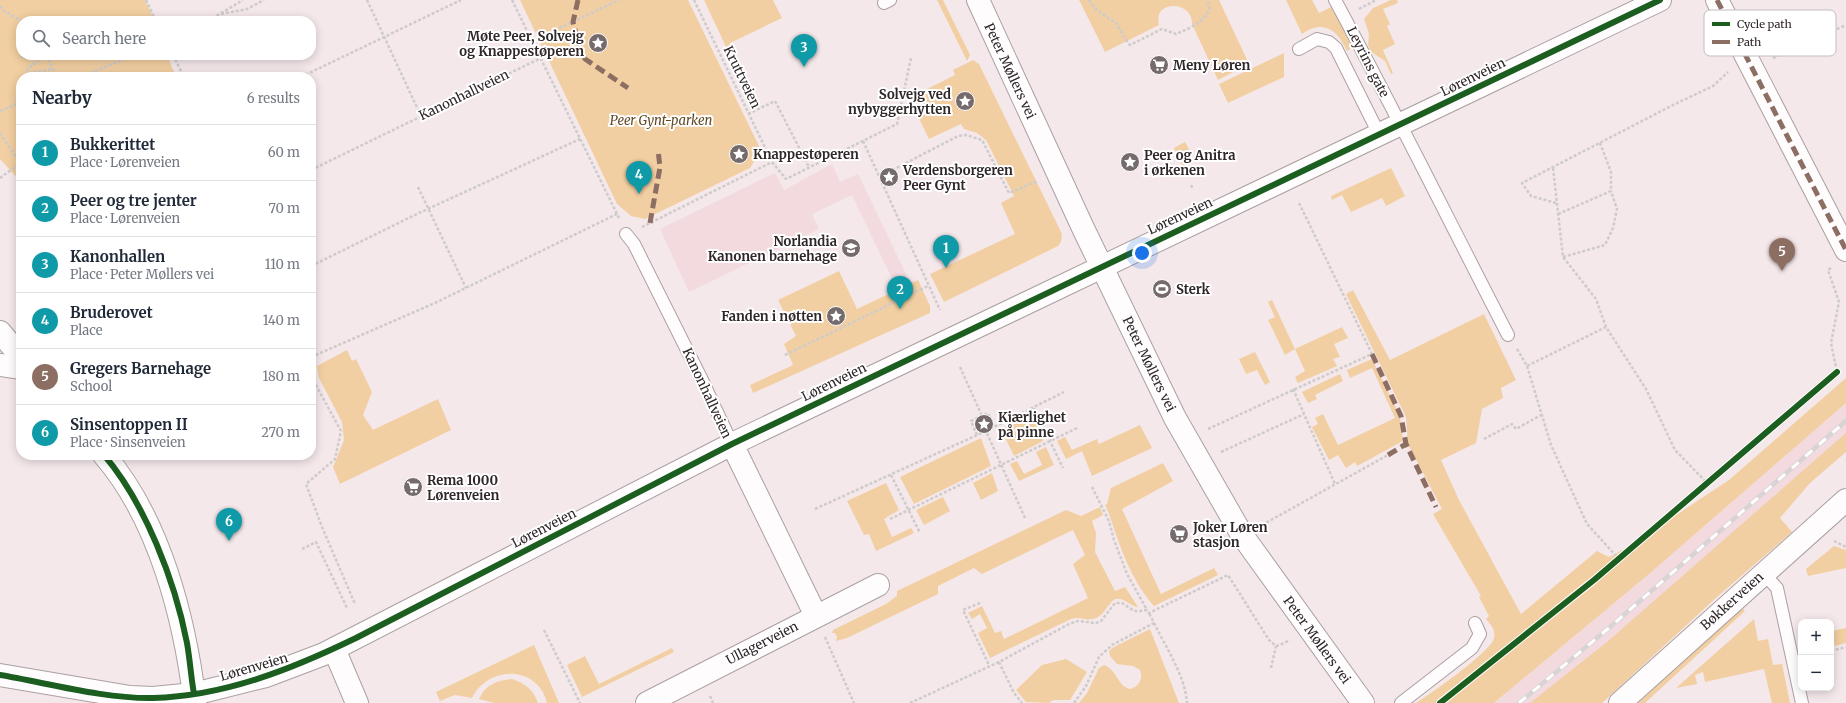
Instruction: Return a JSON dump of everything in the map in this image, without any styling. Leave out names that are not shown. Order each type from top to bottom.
[{"type":"street","name":"Peter Møllers vei","points":[[978,0],[1101,266],[1175,418],[1242,535],[1363,703]]},
{"type":"street","name":"Lørenveien","points":[[0,675],[130,697],[195,699],[277,673],[334,649],[732,444],[1101,266],[1660,0]]},
{"type":"street","points":[[1717,0],[1722,10]]},
{"type":"street","points":[[1746,56],[1840,258]]},
{"type":"street","points":[[0,332],[16,350]]},
{"type":"street","points":[[0,365],[16,357]]},
{"type":"street","name":"Kanonhallveien","points":[[732,444],[816,616]]},
{"type":"street","points":[[108,460],[119,472],[153,536],[176,598],[187,643],[195,699]]},
{"type":"street","name":"Bøkkerveien","points":[[1620,703],[1764,572],[1846,500]]},
{"type":"street","name":"Ullagerveien","points":[[647,703],[878,585]]},
{"type":"street","points":[[334,649],[357,703]]},
{"type":"lane","name":"Leyrins gate","points":[[1335,0],[1399,124],[1416,151],[1448,220],[1508,335]]},
{"type":"lane","points":[[1299,49],[1317,39],[1329,42],[1336,48],[1378,134]]},
{"type":"lane","name":"Kanonhallveien","points":[[626,234],[634,244],[702,380],[732,444]]},
{"type":"lane","points":[[1764,572],[1777,588],[1802,703]]},
{"type":"lane","points":[[1401,703],[1472,648],[1478,640],[1480,634],[1475,623]]},
{"type":"path","points":[[146,0],[154,16]]},
{"type":"path","points":[[217,16],[244,0]]},
{"type":"path","points":[[221,14],[247,8],[264,0]]},
{"type":"path","points":[[367,0],[421,116]]},
{"type":"path","points":[[311,72],[461,0]]},
{"type":"path","points":[[512,0],[626,234],[772,162]]},
{"type":"path","points":[[532,41],[619,0]]},
{"type":"path","points":[[1089,0],[1094,8],[1117,24],[1122,36],[1130,45],[1162,29],[1176,34],[1193,27],[1208,15],[1210,9],[1207,0]]},
{"type":"path","points":[[0,6],[4,11],[16,18]]},
{"type":"path","points":[[1836,29],[1846,25]]},
{"type":"path","points":[[1556,203],[1531,196],[1522,183],[1713,86],[1749,62],[1765,56]]},
{"type":"path","points":[[748,114],[775,101],[809,167],[897,124],[911,58]]},
{"type":"path","points":[[28,72],[27,69],[39,60]]},
{"type":"path","points":[[48,60],[54,72]]},
{"type":"path","points":[[93,72],[122,60]]},
{"type":"path","points":[[176,60],[182,72]]},
{"type":"path","points":[[34,72],[53,69]]},
{"type":"path","points":[[0,111],[16,104]]},
{"type":"path","points":[[0,133],[16,158]]},
{"type":"path","points":[[879,177],[958,136],[966,135],[982,140],[1009,193],[1042,179]]},
{"type":"path","points":[[316,264],[419,213],[580,139]]},
{"type":"path","points":[[863,141],[940,310]]},
{"type":"path","points":[[1563,257],[1605,245],[1613,228],[1617,209],[1611,191],[1611,172],[1600,143]]},
{"type":"path","points":[[0,178],[16,167]]},
{"type":"path","points":[[1553,168],[1563,257],[1596,299],[1606,327],[1646,389],[1675,450],[1708,484]]},
{"type":"path","points":[[1191,185],[1193,189]]},
{"type":"path","points":[[418,187],[466,288]]},
{"type":"path","points":[[1558,214],[1611,191]]},
{"type":"path","points":[[1207,430],[1293,389],[1372,354],[1299,203]]},
{"type":"path","points":[[316,355],[437,302],[617,214]]},
{"type":"path","points":[[1831,377],[1837,372],[1831,343],[1839,302],[1828,270],[1840,258]]},
{"type":"path","points":[[786,355],[928,286]]},
{"type":"path","points":[[1526,366],[1606,327]]},
{"type":"path","points":[[1508,335],[1526,366],[1551,445],[1587,524],[1617,561],[1625,554]]},
{"type":"path","points":[[960,367],[982,416]]},
{"type":"path","points":[[316,385],[341,431],[335,459],[306,484],[322,527],[355,604]]},
{"type":"path","points":[[1293,389],[1335,484]]},
{"type":"path","points":[[815,510],[986,431],[1064,392]]},
{"type":"path","points":[[1034,408],[1063,468]]},
{"type":"path","points":[[977,435],[970,421],[988,413],[994,427]]},
{"type":"path","points":[[1219,453],[1304,414]]},
{"type":"path","points":[[1484,439],[1512,424],[1516,429],[1541,415]]},
{"type":"path","points":[[890,519],[1077,428]]},
{"type":"path","points":[[986,431],[1025,518]]},
{"type":"path","points":[[1242,535],[1388,455]]},
{"type":"path","points":[[890,476],[920,533]]},
{"type":"path","points":[[1702,489],[1714,479]]},
{"type":"path","points":[[1092,487],[1109,521],[1114,540],[1127,574],[1178,670],[1186,692],[1187,703]]},
{"type":"path","points":[[1832,540],[1839,545],[1846,547]]},
{"type":"path","points":[[302,549],[316,542],[347,608]]},
{"type":"path","points":[[1149,613],[1228,575],[1269,640],[1276,646]]},
{"type":"path","points":[[980,602],[963,610],[989,665]]},
{"type":"path","points":[[910,703],[989,665],[999,662],[1069,624],[1078,621],[1096,623],[1101,621],[1115,603],[1122,603],[1130,610],[1136,612],[1147,610]]},
{"type":"path","points":[[816,616],[854,703]]},
{"type":"path","points":[[1074,703],[1086,686],[1100,657],[1112,646],[1154,623]]},
{"type":"path","points":[[544,630],[580,703]]},
{"type":"path","points":[[1276,646],[1292,638]]},
{"type":"path","points":[[1271,668],[1276,646]]},
{"type":"path","points":[[1834,650],[1846,648]]},
{"type":"path","points":[[999,662],[1014,693],[1022,703]]},
{"type":"shaded area","points":[[832,164],[840,182],[858,174],[910,282],[897,289],[852,195],[812,214],[819,229],[689,292],[660,229],[775,173],[784,190]]},
{"type":"shaded area","points":[[1846,403],[1846,447],[1550,703],[1494,703],[1649,574]]},
{"type":"green space","points":[[0,0],[145,0],[153,16],[16,16],[16,60],[169,60],[174,72],[16,72],[16,177],[0,159]]},
{"type":"green space","name":"Peer Gynt-parken","points":[[520,0],[688,0],[759,146],[756,158],[750,168],[645,219],[631,216],[617,204]]},
{"type":"green space","points":[[704,0],[773,0],[782,18],[730,43],[756,97],[751,100]]},
{"type":"green space","points":[[937,0],[943,0],[970,55],[967,61]]},
{"type":"green space","points":[[1079,0],[1219,0],[1249,64],[1218,80],[1192,24],[1191,16],[1180,7],[1173,6],[1167,7],[1161,11],[1158,17],[1159,25],[1105,52]]},
{"type":"green space","points":[[1286,0],[1312,0],[1319,13],[1333,6],[1352,48],[1347,51],[1339,37],[1334,32],[1323,27],[1317,27],[1302,34]]},
{"type":"green space","points":[[1391,0],[1397,0],[1398,3],[1383,9],[1390,24],[1387,26],[1395,44],[1383,50],[1393,73],[1391,74],[1385,61],[1370,51],[1368,44],[1369,34],[1364,19],[1373,8]]},
{"type":"green space","points":[[1284,53],[1284,77],[1228,103],[1219,84]]},
{"type":"green space","points":[[973,60],[979,64],[1062,234],[1061,242],[1058,246],[944,302],[930,274],[1015,234],[1001,203],[1014,196],[986,140],[977,133],[964,129],[961,124],[929,139],[913,106],[925,100],[921,92],[955,75],[953,70]]},
{"type":"green space","points":[[1185,142],[1191,153],[1184,158],[1192,175],[1188,177],[1174,148]]},
{"type":"green space","points":[[1391,168],[1405,196],[1386,206],[1382,198],[1351,212],[1342,195],[1332,200],[1331,196]]},
{"type":"green space","points":[[839,271],[857,309],[918,280],[930,306],[930,313],[753,393],[750,385],[793,365],[784,344],[796,336],[778,300]]},
{"type":"green space","points":[[1353,290],[1390,360],[1484,314],[1516,380],[1501,388],[1503,398],[1482,409],[1476,443],[1441,460],[1459,500],[1521,614],[1597,551],[1609,557],[1626,548],[1729,480],[1846,378],[1846,403],[1649,574],[1494,703],[1416,703],[1483,653],[1491,644],[1494,638],[1494,632],[1493,628],[1486,619],[1489,616],[1479,597],[1481,596],[1433,514],[1442,509],[1408,444],[1406,417],[1346,294]]},
{"type":"green space","points":[[1272,300],[1295,349],[1285,355],[1268,320],[1275,317],[1268,302]]},
{"type":"green space","points":[[1342,327],[1348,338],[1334,344],[1340,357],[1333,359],[1337,366],[1298,383],[1295,377],[1305,371],[1295,349]]},
{"type":"green space","points":[[347,350],[352,361],[356,359],[372,392],[363,415],[373,430],[438,399],[451,430],[340,484],[333,467],[344,440],[342,422],[319,378],[317,366]]},
{"type":"green space","points":[[1255,352],[1270,382],[1265,385],[1257,370],[1246,374],[1239,359]]},
{"type":"green space","points":[[1372,359],[1400,416],[1403,441],[1357,466],[1355,462],[1346,468],[1338,455],[1329,460],[1312,427],[1318,424],[1315,418],[1323,414],[1338,445],[1395,418],[1372,368],[1350,378],[1347,370]]},
{"type":"green space","points":[[1340,374],[1343,381],[1315,395],[1317,399],[1308,403],[1302,392]]},
{"type":"green space","points":[[1031,414],[1043,441],[1014,456],[1001,429]]},
{"type":"green space","points":[[1140,425],[1152,448],[1092,476],[1082,451],[1066,459],[1057,441],[1065,437],[1072,450],[1097,439],[1099,444]]},
{"type":"green space","points":[[1846,433],[1846,452],[1810,483],[1780,518],[1792,532],[1718,596],[1602,703],[1530,703],[1607,642]]},
{"type":"green space","points":[[981,438],[991,466],[914,504],[900,477]]},
{"type":"green space","points":[[1046,447],[1054,465],[1019,481],[1010,464],[1017,461],[1024,474],[1042,465],[1036,452]]},
{"type":"green space","points":[[1163,463],[1173,481],[1122,509],[1161,594],[1214,568],[1218,575],[1154,606],[1143,592],[1129,567],[1105,505],[1107,504],[1111,488]]},
{"type":"green space","points":[[992,473],[998,491],[981,500],[973,483]]},
{"type":"green space","points":[[886,483],[899,510],[884,519],[892,537],[911,528],[914,533],[876,551],[869,534],[864,535],[847,501]]},
{"type":"green space","points":[[943,497],[950,511],[924,525],[916,510]]},
{"type":"green space","points":[[1100,507],[1103,515],[1092,521],[1096,533],[1095,552],[1115,591],[1125,587],[1138,607],[1122,599],[1115,599],[1097,618],[1071,619],[990,658],[978,633],[987,628],[980,614],[972,619],[968,613],[982,606],[995,633],[1001,631],[1004,639],[1088,598],[1073,564],[1085,555],[1073,530],[982,574],[974,568],[938,586],[938,594],[847,638],[836,641],[837,637],[835,633],[832,633],[833,630],[886,604],[897,596],[897,591],[1066,510],[1081,516]]},
{"type":"green space","points":[[1834,546],[1846,550],[1846,568],[1808,576],[1806,569]]},
{"type":"green space","points":[[1741,607],[1745,611],[1645,703],[1638,703]]},
{"type":"green space","points":[[1754,619],[1758,641],[1768,639],[1773,665],[1782,664],[1790,703],[1772,703],[1764,669],[1705,682],[1703,672],[1695,675],[1697,684],[1676,688]]},
{"type":"green space","points":[[1846,628],[1846,643],[1835,646],[1834,631]]},
{"type":"green space","points":[[1150,629],[1179,703],[1079,703],[1087,693],[1099,668],[1104,665],[1109,667],[1126,688],[1131,689],[1139,684],[1141,679],[1140,670],[1133,666],[1117,664],[1110,656],[1109,651],[1112,648]]},
{"type":"green space","points":[[534,645],[559,703],[547,703],[542,691],[534,682],[524,676],[512,674],[500,675],[489,680],[479,687],[472,698],[455,695],[440,701],[436,692]]},
{"type":"green space","points":[[672,648],[674,652],[582,697],[567,665],[585,656],[599,684]]},
{"type":"green space","points":[[1066,659],[1087,672],[1070,700],[1053,700],[1049,703],[1026,702],[1016,690],[1042,665]]},
{"type":"green space","points":[[512,679],[528,688],[534,694],[538,703],[494,703],[479,699],[485,690],[492,684]]},
{"type":"railway","points":[[1519,703],[1610,627],[1846,421]]},
{"type":"marked path","points":[[578,0],[573,22],[580,49],[585,59],[628,88]]},
{"type":"marked path","points":[[1717,0],[1722,10]]},
{"type":"marked path","points":[[1746,56],[1846,250]]},
{"type":"marked path","points":[[650,223],[660,167],[658,150]]},
{"type":"marked path","points":[[1372,354],[1401,416],[1406,444],[1436,507]]},
{"type":"marked path","points":[[1388,455],[1406,444]]},
{"type":"cycle path","points":[[0,675],[76,690],[135,698],[153,698],[206,692],[258,679],[283,670],[356,638],[732,444],[1660,0]]},
{"type":"cycle path","points":[[1440,703],[1594,580],[1837,372]]},
{"type":"cycle path","points":[[108,460],[133,496],[145,519],[166,569],[182,619],[194,694]]},
{"type":"place","name":"Møte Peer, Solvejg og Knappestøperen","points":[[598,43]]},
{"type":"place","name":"Meny Løren","points":[[1159,65]]},
{"type":"place","name":"Kanonhallen","points":[[804,67]]},
{"type":"place","name":"Solvejg ved nybyggerhytten","points":[[965,101]]},
{"type":"place","name":"Knappestøperen","points":[[739,154]]},
{"type":"place","name":"Peer og Anitra i ørkenen","points":[[1130,162]]},
{"type":"place","name":"Verdensborgeren Peer Gynt","points":[[889,177]]},
{"type":"place","name":"Bruderovet","points":[[639,194]]},
{"type":"place","name":"Norlandia Kanonen barnehage","points":[[851,248]]},
{"type":"place","name":"Bukkerittet","points":[[946,268]]},
{"type":"place","name":"Gregers Barnehage","points":[[1782,271]]},
{"type":"place","name":"Sterk","points":[[1162,289]]},
{"type":"place","name":"Peer og tre jenter","points":[[900,309]]},
{"type":"place","name":"Fanden i nøtten","points":[[836,316]]},
{"type":"place","name":"Kjærlighet på pinne","points":[[984,424]]},
{"type":"place","name":"Rema 1000 Lørenveien","points":[[413,487]]},
{"type":"place","name":"Joker Løren stasjon","points":[[1179,534]]},
{"type":"place","name":"Sinsentoppen II","points":[[229,541]]}]
